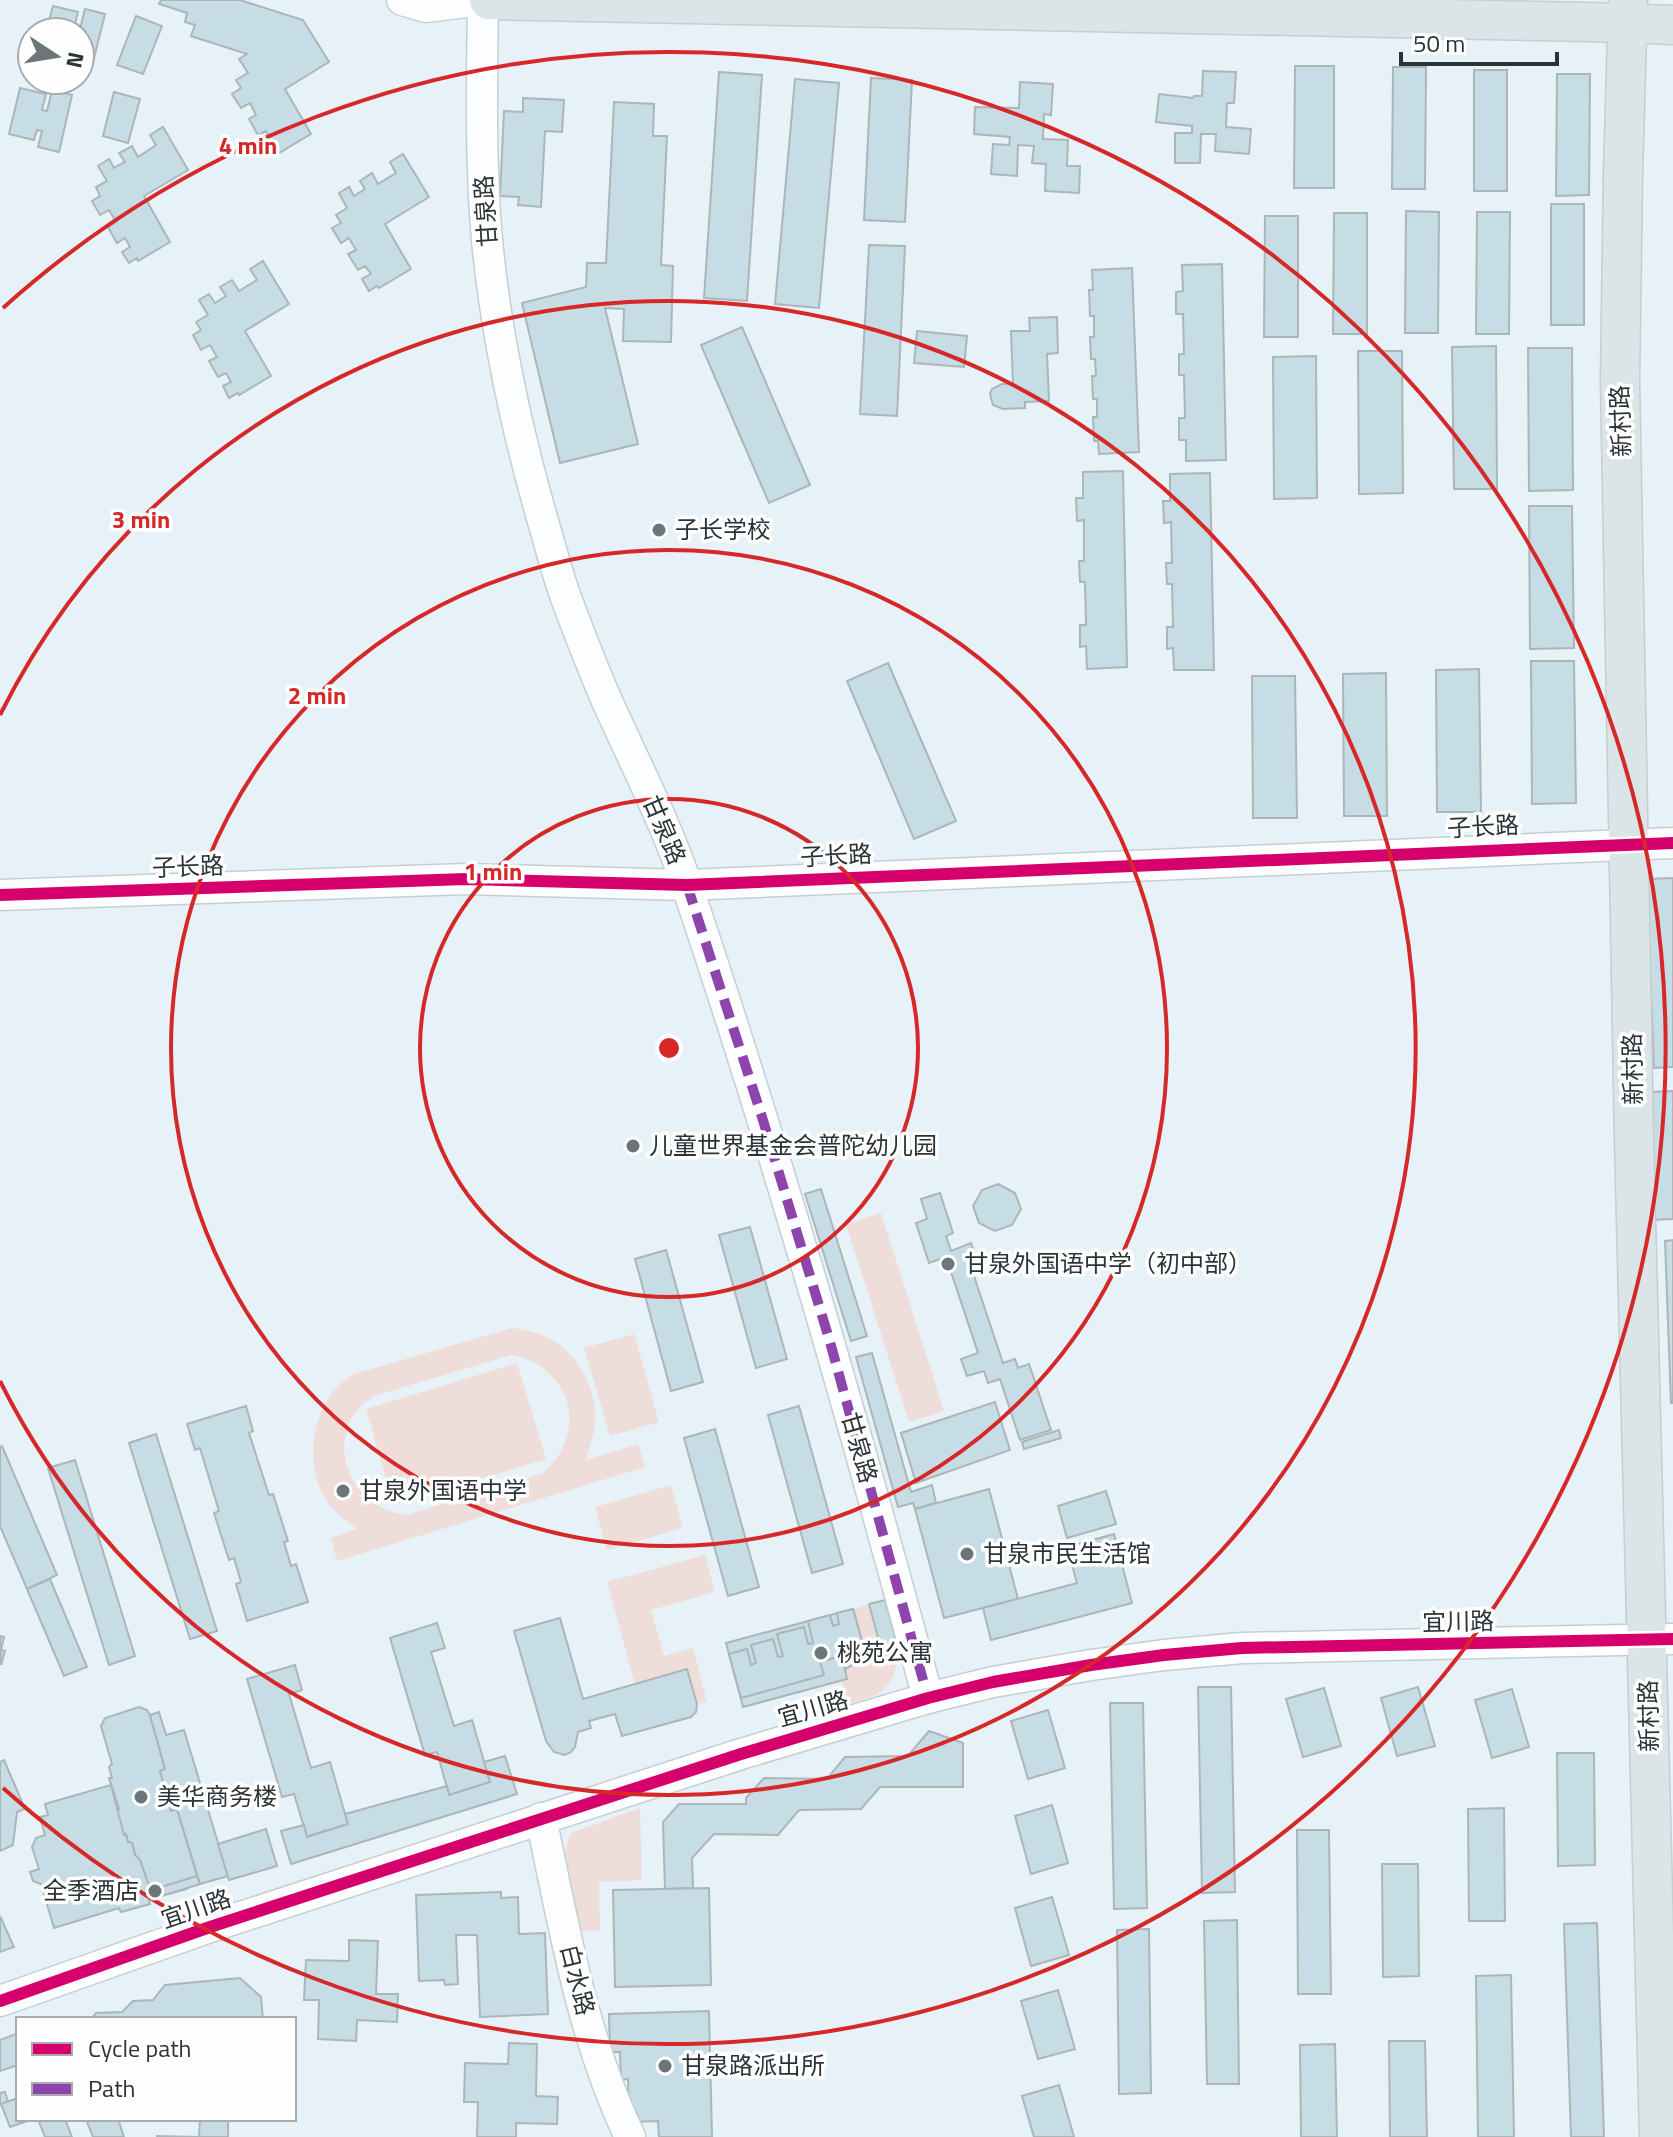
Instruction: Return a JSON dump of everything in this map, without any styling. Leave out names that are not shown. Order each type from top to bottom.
[{"type":"main road","points":[[484,0],[1628,9],[1673,5]]},
{"type":"main road","points":[[1516,0],[1628,9],[1673,25]]},
{"type":"main road","name":"新村路","points":[[1628,9],[1620,345],[1628,844],[1660,1640],[1659,2137]]},
{"type":"street","points":[[402,0],[426,7],[484,0]]},
{"type":"street","name":"甘泉路","points":[[484,0],[481,133],[486,226],[494,296],[514,410],[531,481],[563,589],[608,704],[667,832],[687,885],[830,1342],[928,1698]]},
{"type":"street","name":"子长路","points":[[0,895],[466,879],[687,885],[1673,843]]},
{"type":"street","name":"宜川路","points":[[0,2001],[237,1918],[541,1818],[741,1754],[928,1698],[993,1682],[1164,1655],[1242,1648],[1660,1640]]},
{"type":"street","name":"白水路","points":[[541,1818],[582,2005],[600,2064],[630,2137]]},
{"type":"shaded area","points":[[881,1213],[944,1411],[909,1422],[846,1224]]},
{"type":"shaded area","points":[[512,1328],[535,1333],[549,1338],[569,1353],[589,1385],[595,1423],[586,1460],[638,1444],[645,1467],[337,1561],[331,1538],[357,1529],[333,1509],[322,1493],[314,1468],[314,1441],[326,1403],[351,1375]],"holes":[[[511,1355],[539,1366],[559,1385],[569,1412],[569,1426],[563,1446],[544,1473],[407,1515],[389,1511],[360,1490],[350,1475],[344,1441],[349,1424],[364,1403],[374,1396]]]},
{"type":"shaded area","points":[[634,1334],[659,1422],[610,1436],[584,1348]]},
{"type":"shaded area","points":[[517,1363],[546,1459],[394,1505],[366,1409]]},
{"type":"shaded area","points":[[671,1485],[683,1528],[607,1550],[595,1507]]},
{"type":"shaded area","points":[[705,1555],[715,1592],[651,1610],[664,1656],[693,1648],[707,1702],[697,1704],[686,1669],[635,1684],[607,1582]]},
{"type":"shaded area","points":[[869,1604],[884,1655],[899,1651],[897,1664],[890,1683],[878,1694],[847,1704],[842,1680],[847,1679],[845,1669],[853,1664],[860,1650],[853,1609]]},
{"type":"shaded area","points":[[640,1808],[642,1880],[599,1882],[600,1931],[580,1931],[565,1851],[571,1833]]},
{"type":"building","points":[[161,0],[240,0],[303,20],[329,62],[285,89],[311,134],[269,156],[263,145],[271,140],[266,131],[258,135],[249,119],[256,115],[250,103],[241,108],[232,94],[241,88],[236,80],[248,73],[239,59],[247,54],[191,36],[195,25],[185,22],[187,13],[159,4]]},
{"type":"building","points":[[53,6],[78,12],[77,16],[50,16]]},
{"type":"building","points":[[85,9],[105,14],[96,50],[96,16],[83,16]]},
{"type":"building","points":[[136,16],[162,26],[143,74],[117,65]]},
{"type":"building","points":[[1295,66],[1334,66],[1334,188],[1294,188]]},
{"type":"building","points":[[1393,67],[1426,67],[1425,189],[1392,189]]},
{"type":"building","points":[[1474,70],[1507,70],[1507,191],[1474,191]]},
{"type":"building","points":[[1203,71],[1236,72],[1234,103],[1227,103],[1226,127],[1251,129],[1249,154],[1215,151],[1216,134],[1201,134],[1200,163],[1175,163],[1175,133],[1192,133],[1192,126],[1156,122],[1159,94],[1193,98],[1202,96]]},
{"type":"building","points":[[719,72],[762,75],[747,301],[704,298]]},
{"type":"building","points":[[1557,74],[1590,74],[1589,195],[1556,196]]},
{"type":"building","points":[[871,78],[912,80],[905,222],[864,220]]},
{"type":"building","points":[[795,79],[839,83],[819,308],[775,304]]},
{"type":"building","points":[[1020,82],[1053,84],[1051,115],[1044,114],[1043,139],[1068,140],[1067,166],[1080,166],[1079,193],[1045,191],[1046,164],[1032,163],[1034,146],[1018,145],[1017,176],[991,174],[993,144],[1009,145],[1010,137],[974,134],[975,107],[1019,108]]},
{"type":"building","points":[[114,92],[140,99],[128,143],[103,136]]},
{"type":"building","points":[[18,96],[46,96],[42,110],[47,111],[51,96],[72,96],[59,152],[38,147],[42,131],[37,130],[34,140],[9,134]]},
{"type":"building","points":[[523,98],[564,100],[562,132],[545,131],[541,207],[518,205],[519,197],[500,196],[504,111],[523,112]]},
{"type":"building","points":[[614,102],[654,104],[653,136],[667,136],[661,265],[673,266],[671,342],[623,341],[624,309],[605,308],[638,444],[560,463],[522,303],[586,287],[587,263],[606,263]]},
{"type":"building","points":[[163,127],[188,170],[144,196],[170,242],[129,263],[122,252],[130,247],[125,238],[117,243],[108,227],[116,222],[109,210],[100,215],[92,201],[100,196],[96,187],[107,181],[98,166],[109,159],[114,168],[125,162],[119,153],[132,146],[138,157],[156,145],[150,135]]},
{"type":"building","points":[[403,154],[429,197],[385,224],[411,269],[369,291],[362,279],[371,274],[365,266],[358,270],[348,254],[356,250],[349,238],[341,243],[332,228],[341,223],[336,215],[347,208],[339,193],[349,187],[354,196],[365,189],[360,181],[372,173],[378,184],[396,173],[390,162]]},
{"type":"building","points":[[1551,204],[1584,204],[1584,325],[1551,325]]},
{"type":"building","points":[[1406,211],[1439,212],[1438,333],[1405,333]]},
{"type":"building","points":[[1477,212],[1510,212],[1509,334],[1476,334]]},
{"type":"building","points":[[1334,213],[1367,213],[1367,334],[1333,334]]},
{"type":"building","points":[[1265,216],[1298,216],[1298,337],[1264,337]]},
{"type":"building","points":[[869,245],[905,246],[897,416],[860,414]]},
{"type":"building","points":[[263,261],[289,304],[245,331],[271,376],[229,398],[223,386],[231,382],[226,373],[218,377],[209,361],[217,357],[210,345],[201,350],[193,335],[201,330],[196,322],[208,315],[199,300],[209,294],[215,303],[226,296],[220,287],[232,280],[239,291],[257,280],[250,269]]},
{"type":"building","points":[[1222,264],[1226,460],[1186,461],[1186,440],[1179,440],[1179,418],[1185,418],[1184,375],[1179,375],[1179,354],[1184,354],[1183,314],[1176,314],[1176,292],[1183,291],[1182,265]]},
{"type":"building","points":[[1132,268],[1139,452],[1099,454],[1098,441],[1094,441],[1093,417],[1097,417],[1097,399],[1093,399],[1092,376],[1096,376],[1090,337],[1094,337],[1089,290],[1093,290],[1092,270]]},
{"type":"building","points":[[1057,317],[1058,353],[1047,354],[1049,401],[1025,402],[1025,408],[1003,409],[993,405],[992,389],[1002,384],[1013,384],[1011,331],[1030,331],[1029,318]]},
{"type":"building","points":[[742,327],[810,485],[769,503],[701,345]]},
{"type":"building","points":[[917,331],[967,336],[964,367],[914,363]]},
{"type":"building","points":[[1496,346],[1497,489],[1454,489],[1452,347]]},
{"type":"building","points":[[1528,348],[1572,348],[1573,490],[1529,491]]},
{"type":"building","points":[[1358,351],[1402,351],[1403,493],[1359,494]]},
{"type":"building","points":[[1316,356],[1317,498],[1274,499],[1273,357]]},
{"type":"building","points":[[1123,471],[1127,667],[1087,669],[1086,646],[1080,647],[1080,625],[1086,625],[1085,582],[1080,582],[1079,561],[1084,561],[1084,520],[1077,521],[1076,498],[1083,498],[1083,472]]},
{"type":"building","points":[[1210,473],[1214,670],[1174,670],[1173,648],[1167,649],[1167,627],[1173,627],[1172,584],[1167,584],[1166,563],[1172,563],[1171,522],[1164,523],[1163,501],[1170,501],[1170,474]]},
{"type":"building","points":[[1529,506],[1572,506],[1574,648],[1530,649]]},
{"type":"building","points":[[1531,661],[1574,661],[1576,803],[1532,804]]},
{"type":"building","points":[[888,663],[956,821],[914,839],[847,681]]},
{"type":"building","points":[[1479,669],[1481,812],[1437,812],[1436,670]]},
{"type":"building","points":[[1386,673],[1387,816],[1344,816],[1343,674]]},
{"type":"building","points":[[1252,676],[1295,676],[1297,818],[1253,818]]},
{"type":"building","points":[[1673,878],[1673,1067],[1654,1068],[1646,879]]},
{"type":"building","points":[[1673,1091],[1673,1219],[1653,1220],[1648,1092]]},
{"type":"building","points":[[998,1184],[1015,1193],[1021,1209],[1012,1225],[995,1231],[979,1223],[973,1206],[982,1190]]},
{"type":"building","points":[[821,1189],[867,1336],[851,1341],[805,1194]]},
{"type":"building","points":[[940,1193],[953,1233],[946,1236],[951,1251],[971,1243],[979,1265],[971,1267],[1003,1363],[1015,1359],[1018,1368],[1029,1364],[1051,1430],[1020,1440],[1000,1379],[988,1383],[984,1371],[967,1376],[961,1359],[978,1353],[946,1257],[929,1263],[916,1223],[927,1219],[921,1199]]},
{"type":"building","points":[[750,1227],[787,1359],[756,1368],[719,1235]]},
{"type":"building","points":[[1673,1240],[1673,1403],[1671,1403],[1665,1241]]},
{"type":"building","points":[[666,1250],[703,1382],[671,1391],[635,1259]]},
{"type":"building","points":[[872,1353],[911,1492],[932,1485],[936,1503],[915,1509],[913,1503],[898,1507],[856,1357]]},
{"type":"building","points":[[995,1402],[1010,1450],[916,1483],[901,1433]]},
{"type":"building","points":[[246,1406],[253,1431],[249,1433],[288,1541],[284,1542],[291,1566],[296,1564],[308,1602],[247,1621],[236,1584],[241,1582],[234,1558],[229,1560],[214,1513],[219,1511],[200,1448],[195,1450],[187,1424]]},
{"type":"building","points":[[799,1406],[843,1564],[812,1573],[768,1415]]},
{"type":"building","points":[[715,1429],[759,1587],[728,1596],[684,1438]]},
{"type":"building","points":[[1059,1430],[1061,1438],[1024,1449],[1022,1442]]},
{"type":"building","points":[[156,1434],[217,1631],[190,1639],[129,1443]]},
{"type":"building","points":[[2,1446],[57,1575],[27,1589],[0,1526]]},
{"type":"building","points":[[75,1460],[135,1656],[109,1665],[48,1468]]},
{"type":"building","name":"甘泉市民生活馆","points":[[989,1489],[1018,1599],[944,1618],[915,1509]]},
{"type":"building","points":[[1106,1491],[1116,1524],[1067,1538],[1058,1506]]},
{"type":"building","points":[[1114,1534],[1132,1603],[991,1640],[983,1608],[1077,1583],[1067,1547]]},
{"type":"building","points":[[50,1579],[87,1667],[64,1676],[27,1589]]},
{"type":"building","points":[[885,1600],[899,1651],[883,1656],[869,1604]]},
{"type":"building","name":"桃苑公寓","points":[[853,1609],[862,1641],[856,1660],[845,1669],[847,1679],[743,1707],[726,1643]]},
{"type":"building","name":"桃苑公寓","points":[[853,1609],[862,1641],[851,1666],[845,1669],[841,1656],[820,1662],[824,1675],[741,1698],[729,1654],[747,1649],[751,1665],[756,1663],[751,1645],[773,1639],[778,1657],[783,1656],[777,1634],[804,1627],[808,1644],[813,1643],[808,1621],[830,1615],[833,1626],[839,1624],[837,1613]]},
{"type":"building","points":[[560,1618],[583,1699],[687,1669],[697,1704],[696,1712],[691,1717],[622,1736],[615,1714],[589,1721],[591,1728],[578,1732],[571,1752],[565,1755],[554,1752],[546,1741],[514,1631]]},
{"type":"building","points":[[437,1623],[445,1648],[431,1652],[454,1726],[472,1720],[490,1782],[479,1786],[482,1794],[471,1797],[469,1789],[449,1795],[437,1752],[425,1755],[390,1638]]},
{"type":"building","points":[[0,1636],[4,1637],[1,1650],[5,1651],[1,1665]]},
{"type":"building","points":[[295,1665],[302,1690],[289,1694],[311,1768],[330,1762],[348,1824],[337,1827],[339,1835],[329,1838],[326,1830],[307,1837],[294,1794],[282,1797],[247,1679]]},
{"type":"building","points":[[1198,1687],[1231,1687],[1235,1892],[1202,1893]]},
{"type":"building","points":[[1418,1687],[1435,1746],[1397,1756],[1381,1698]]},
{"type":"building","points":[[1324,1688],[1341,1746],[1303,1757],[1286,1699]]},
{"type":"building","points":[[1512,1689],[1529,1747],[1492,1758],[1475,1700]]},
{"type":"building","points":[[1110,1703],[1143,1703],[1147,1908],[1114,1909]]},
{"type":"building","name":"美华商务楼","points":[[139,1707],[150,1715],[165,1769],[160,1771],[171,1811],[177,1809],[197,1876],[187,1879],[187,1889],[169,1894],[165,1886],[155,1889],[149,1886],[132,1843],[128,1842],[126,1834],[117,1834],[114,1829],[119,1819],[119,1809],[109,1778],[112,1778],[109,1767],[112,1764],[101,1726],[105,1718]]},
{"type":"building","points":[[1048,1710],[1065,1768],[1028,1779],[1011,1721]]},
{"type":"building","points":[[159,1712],[166,1735],[184,1730],[228,1876],[200,1884],[177,1809],[171,1811],[160,1771],[165,1769],[150,1715]]},
{"type":"building","points":[[929,1731],[963,1743],[963,1787],[880,1787],[861,1809],[799,1810],[778,1835],[714,1834],[692,1858],[693,1888],[665,1889],[663,1822],[679,1804],[746,1804],[746,1798],[764,1778],[830,1779],[845,1757],[908,1756]]},
{"type":"building","points":[[1557,1753],[1594,1753],[1595,1865],[1558,1866]]},
{"type":"building","points":[[505,1756],[517,1794],[291,1864],[281,1831],[304,1825],[307,1837],[348,1824],[345,1814],[447,1786],[449,1795],[490,1782],[484,1762]]},
{"type":"building","points":[[4,1760],[25,1809],[17,1812],[13,1845],[0,1851],[0,1762]]},
{"type":"building","points":[[111,1785],[124,1835],[132,1843],[149,1886],[155,1889],[197,1876],[200,1884],[149,1900],[150,1904],[121,1912],[119,1908],[54,1928],[41,1884],[33,1881],[30,1872],[39,1869],[32,1847],[36,1838],[45,1835],[40,1817],[48,1815],[45,1804]]},
{"type":"building","points":[[1052,1805],[1068,1863],[1031,1874],[1015,1816]]},
{"type":"building","points":[[1504,1808],[1505,1921],[1469,1921],[1468,1809]]},
{"type":"building","points":[[266,1829],[277,1866],[229,1880],[218,1844]]},
{"type":"building","points":[[1297,1830],[1329,1830],[1331,1994],[1298,1994]]},
{"type":"building","points":[[1382,1864],[1418,1864],[1419,1976],[1383,1977]]},
{"type":"building","points":[[709,1888],[711,1985],[615,1987],[613,1890]]},
{"type":"building","points":[[501,1892],[501,1898],[518,1897],[519,1934],[545,1933],[548,2014],[480,2017],[477,1935],[456,1935],[458,1984],[445,1985],[444,1980],[419,1981],[416,1895]]},
{"type":"building","points":[[1052,1897],[1069,1955],[1031,1966],[1015,1908]]},
{"type":"building","points":[[0,1916],[14,1947],[0,1952]]},
{"type":"building","points":[[1237,1920],[1239,2084],[1207,2084],[1204,1921]]},
{"type":"building","points":[[1597,1923],[1604,2137],[1571,2137],[1564,1924]]},
{"type":"building","points":[[1149,1929],[1151,2093],[1119,2094],[1117,1930]]},
{"type":"building","points":[[349,1940],[378,1941],[376,1994],[398,1994],[397,2022],[357,2020],[356,2041],[318,2039],[319,2000],[304,2000],[306,1960],[349,1961]]},
{"type":"building","points":[[1511,1975],[1514,2137],[1478,2137],[1476,1976]]},
{"type":"building","points":[[240,1978],[261,1997],[263,2017],[93,2017],[96,2013],[122,2012],[133,2001],[153,2000],[165,1985]]},
{"type":"building","points":[[1058,1990],[1075,2049],[1038,2059],[1021,2001]]},
{"type":"building","name":"甘泉路派出所","points":[[709,2011],[712,2137],[659,2137],[658,2121],[629,2122],[628,2079],[621,2080],[620,2052],[610,2052],[609,2014]]},
{"type":"building","points":[[16,2034],[16,2066],[0,2071],[0,2040]]},
{"type":"building","points":[[1389,2041],[1425,2041],[1427,2137],[1390,2137]]},
{"type":"building","points":[[509,2043],[537,2044],[536,2096],[558,2097],[557,2124],[516,2123],[516,2137],[477,2137],[478,2102],[464,2102],[465,2063],[508,2064]]},
{"type":"building","points":[[1335,2044],[1337,2137],[1301,2137],[1300,2045]]},
{"type":"building","points":[[1059,2085],[1074,2137],[1034,2137],[1022,2096]]},
{"type":"building","points":[[5,2092],[8,2102],[0,2105],[0,2093]]},
{"type":"building","points":[[16,2099],[16,2121],[27,2121],[10,2127],[1,2104]]},
{"type":"building","points":[[39,2121],[66,2121],[72,2137],[45,2137]]},
{"type":"building","points":[[87,2121],[119,2121],[124,2137],[93,2137]]},
{"type":"building","points":[[200,2121],[228,2121],[228,2137],[199,2137]]},
{"type":"marked path","points":[[687,885],[830,1342],[928,1698]]},
{"type":"cycle path","points":[[0,895],[466,879],[687,885],[1673,843]]},
{"type":"cycle path","points":[[0,2001],[210,1927],[741,1754],[928,1698],[993,1682],[1164,1655],[1242,1648],[1673,1639]]},
{"type":"place","name":"子长学校","points":[[659,530]]},
{"type":"place","name":"儿童世界基金会普陀幼儿园","points":[[633,1146]]},
{"type":"place","name":"甘泉外国语中学（初中部）","points":[[948,1264]]},
{"type":"place","name":"甘泉外国语中学","points":[[343,1491]]},
{"type":"place","name":"甘泉市民生活馆","points":[[967,1554]]},
{"type":"place","name":"桃苑公寓","points":[[821,1653]]},
{"type":"place","name":"美华商务楼","points":[[141,1797]]},
{"type":"place","name":"全季酒店","points":[[155,1891]]},
{"type":"place","name":"甘泉路派出所","points":[[665,2066]]}]
